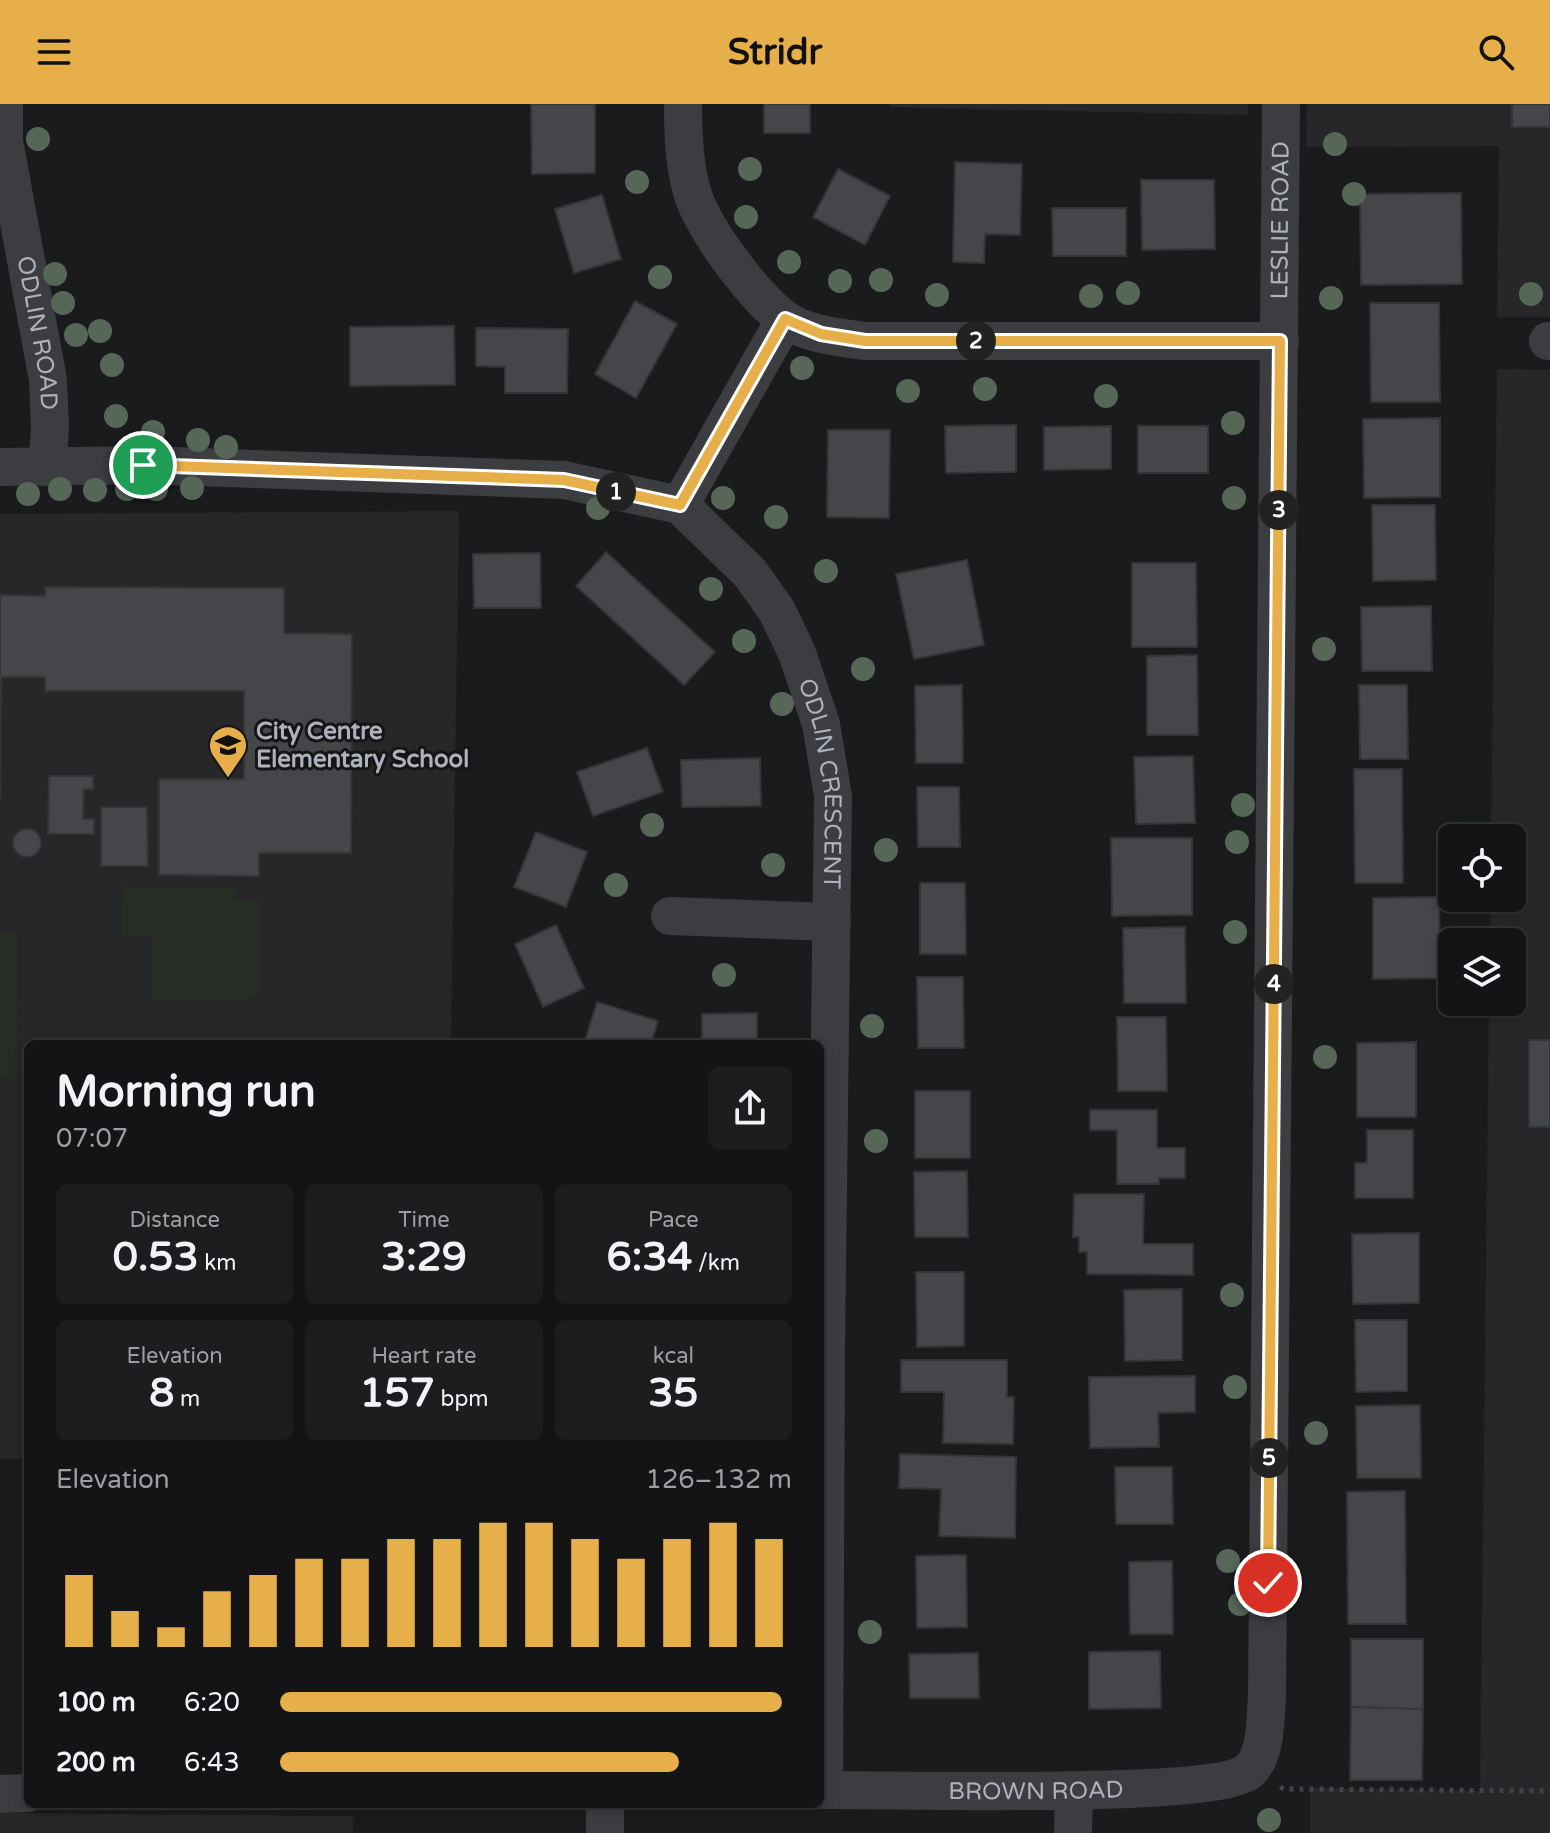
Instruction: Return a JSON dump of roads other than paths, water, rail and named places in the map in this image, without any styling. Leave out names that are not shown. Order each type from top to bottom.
[{"type":"street","name":"ODLIN ROAD","points":[[4,104],[4,141],[48,380],[50,428],[47,467]]},
{"type":"street","points":[[683,104],[686,160],[693,197],[720,246],[746,282],[785,319],[821,334],[865,341],[1280,341]]},
{"type":"street","name":"LESLIE ROAD","points":[[1249,1771],[1260,1752],[1267,1696],[1281,104]]},
{"type":"street","points":[[0,467],[143,465],[564,480],[680,505],[785,319]]},
{"type":"street","name":"ODLIN CRESCENT","points":[[680,505],[750,573],[777,611],[797,653],[821,724],[833,796],[824,1297]]},
{"type":"street","points":[[670,916],[832,922]]},
{"type":"street","name":"BROWN ROAD","points":[[824,1790],[1074,1790],[1206,1784],[1232,1779],[1249,1771]]},
{"type":"street","points":[[1073,1833],[1074,1790]]},
{"type":"street","points":[[0,1794],[24,1793]]},
{"type":"street","points":[[605,1808],[605,1833]]},
{"type":"place","name":"City Centre Elementary School","points":[[228,779]]}]
